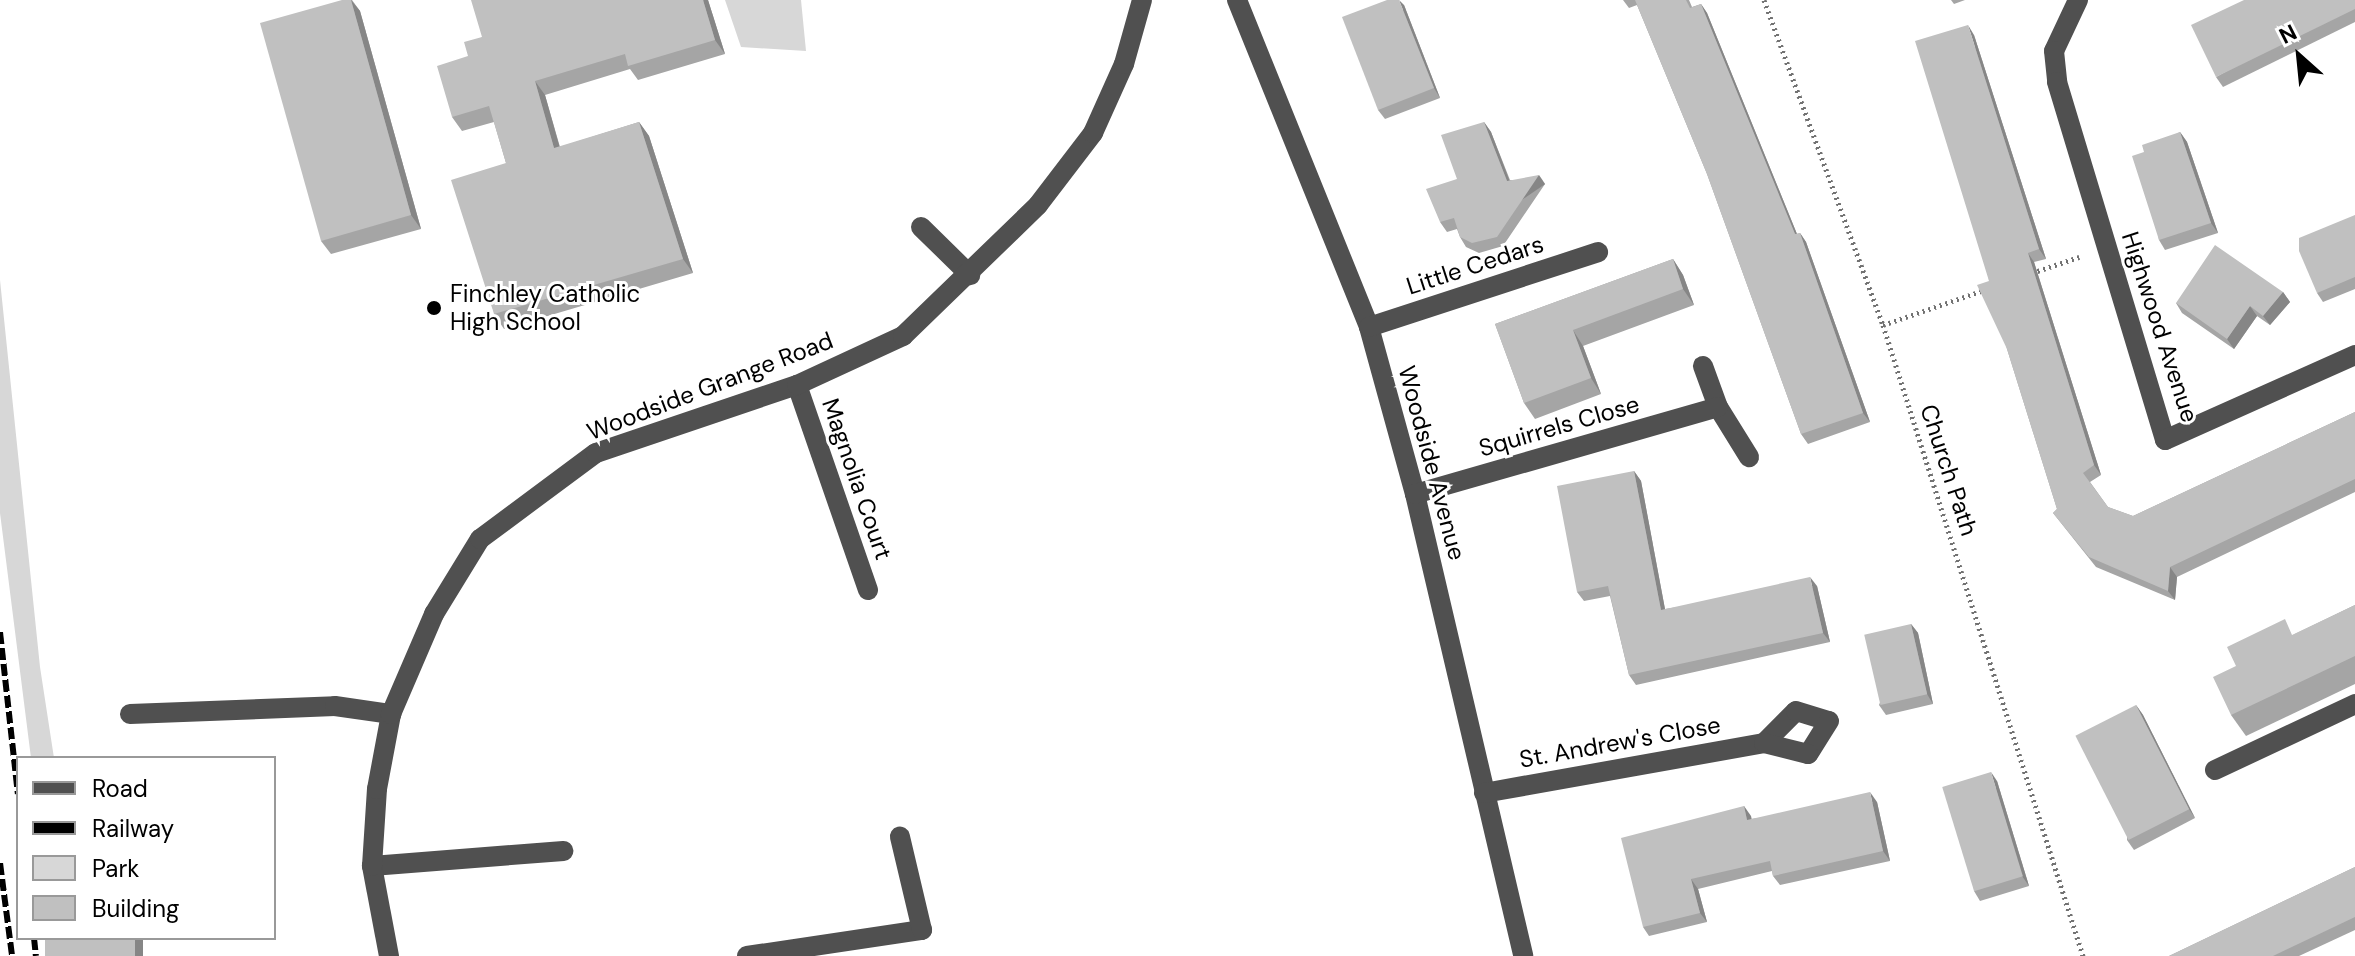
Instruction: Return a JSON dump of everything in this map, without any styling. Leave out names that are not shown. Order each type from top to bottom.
[{"type":"street","name":"Woodside Grange Road","points":[[389,956],[372,866],[377,789],[391,714],[434,614],[480,539],[596,453],[797,385],[903,336],[970,275],[1038,205],[1093,133],[1124,64],[1142,0]]},
{"type":"street","name":"Woodside Avenue","points":[[1237,0],[1369,327],[1415,494],[1523,956]]},
{"type":"street","name":"Highwood Avenue","points":[[2078,0],[2054,51],[2057,82],[2165,440],[2355,355]]},
{"type":"street","points":[[921,227],[970,275]]},
{"type":"street","name":"Little Cedars","points":[[1369,327],[1598,252]]},
{"type":"street","points":[[1703,366],[1718,407],[1749,457]]},
{"type":"street","name":"Magnolia Court","points":[[797,385],[868,590]]},
{"type":"street","name":"Squirrels Close","points":[[1415,494],[1718,407]]},
{"type":"street","points":[[2215,770],[2355,704]]},
{"type":"street","points":[[130,714],[335,706],[391,714]]},
{"type":"street","name":"St. Andrew's Close","points":[[1484,793],[1764,743]]},
{"type":"street","points":[[747,956],[922,930],[900,837]]},
{"type":"street","points":[[372,866],[563,851]]},
{"type":"path","name":"Church Path","points":[[1764,0],[1883,325],[2083,956]]},
{"type":"path","points":[[2017,279],[2106,248]]},
{"type":"path","points":[[1883,325],[1987,289]]},
{"type":"green space","points":[[725,0],[801,0],[806,51],[741,47]]},
{"type":"green space","points":[[0,280],[40,667],[54,756],[31,756],[0,513]]},
{"type":"building","points":[[351,0],[411,215],[321,241],[260,23]]},
{"type":"building","points":[[471,0],[703,0],[715,40],[628,66],[625,54],[535,81],[554,148],[639,122],[683,259],[494,314],[451,180],[506,163],[489,106],[452,117],[437,66],[468,56],[464,42],[482,37]]},
{"type":"building","points":[[1387,0],[1399,0],[1434,88],[1378,110],[1342,17]]},
{"type":"building","points":[[1635,0],[1686,0],[1690,8],[1701,4],[1795,234],[1800,233],[1863,413],[1801,434],[1707,174]]},
{"type":"building","points":[[2244,0],[2355,0],[2355,9],[2216,77],[2191,25]]},
{"type":"building","points":[[1968,25],[2039,249],[2028,253],[2094,465],[2083,473],[2108,507],[2133,516],[2355,412],[2355,479],[2170,567],[2168,591],[2089,557],[2053,513],[2057,509],[2007,349],[1977,285],[1989,281],[1915,41]]},
{"type":"building","points":[[1484,122],[1507,181],[1539,175],[1497,237],[1472,243],[1460,237],[1454,218],[1440,222],[1426,189],[1457,179],[1441,135]]},
{"type":"building","points":[[2180,132],[2211,223],[2159,240],[2132,156],[2144,152],[2142,145]]},
{"type":"building","points":[[2355,215],[2355,277],[2317,293],[2299,251],[2299,238]]},
{"type":"building","points":[[2215,245],[2283,292],[2263,316],[2250,306],[2227,339],[2176,303]]},
{"type":"building","points":[[1673,259],[1683,289],[1573,330],[1591,378],[1524,403],[1495,324]]},
{"type":"building","points":[[1634,471],[1661,610],[1810,577],[1823,633],[1629,675],[1608,586],[1577,592],[1557,486]]},
{"type":"building","points":[[2355,605],[2355,656],[2231,715],[2213,677],[2236,666],[2227,647],[2285,619],[2292,635]]},
{"type":"building","points":[[1911,624],[1927,694],[1880,705],[1864,635]]},
{"type":"building","points":[[2136,705],[2189,809],[2129,840],[2075,736]]},
{"type":"building","points":[[1991,772],[2023,876],[1974,891],[1942,787]]},
{"type":"building","points":[[1870,792],[1883,851],[1773,876],[1770,861],[1691,879],[1700,913],[1643,927],[1621,838],[1744,806],[1747,820]]},
{"type":"building","points":[[2355,867],[2355,917],[2273,956],[2169,956]]},
{"type":"building","points":[[45,940],[135,940],[135,956],[45,956]]},
{"type":"railway","points":[[0,632],[16,776]]},
{"type":"railway","points":[[0,863],[12,956]]},
{"type":"railway","points":[[34,940],[36,956]]},
{"type":"place","name":"Finchley Catholic High School","points":[[434,308]]}]
